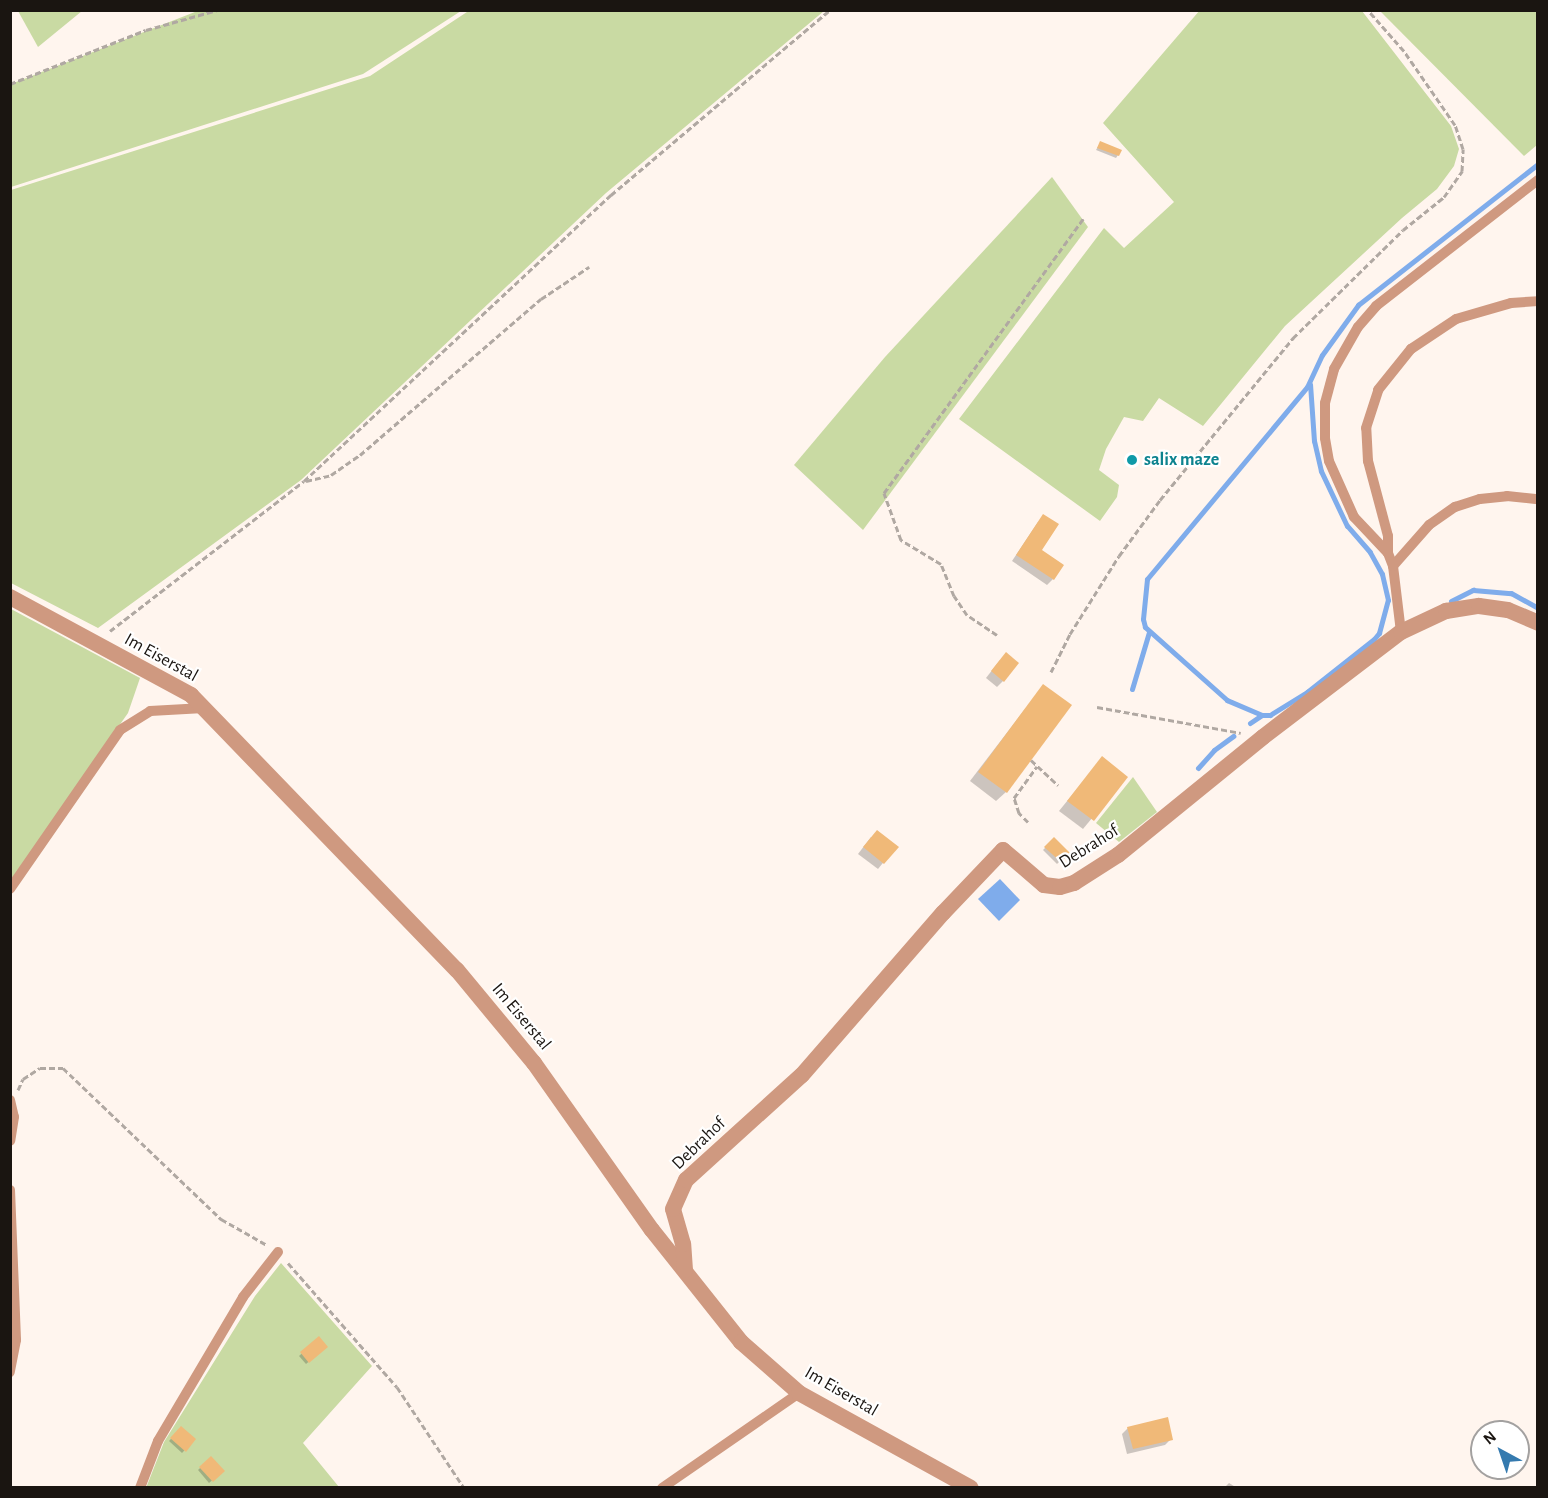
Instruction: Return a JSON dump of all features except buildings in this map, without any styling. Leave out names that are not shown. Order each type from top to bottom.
[{"type":"street","name":"Im Eiserstal","points":[[10,597],[190,695],[457,970],[534,1063],[652,1230],[741,1342],[799,1393],[971,1488]]},
{"type":"street","name":"Debrahof","points":[[685,1270],[683,1244],[673,1209],[686,1180],[802,1075],[943,913],[1003,850],[1044,885],[1060,887],[1074,883],[1118,855],[1263,737],[1401,632],[1446,611],[1479,606],[1508,610],[1538,623]]},
{"type":"lane","points":[[1388,553],[1354,517],[1329,461],[1325,438],[1325,403],[1334,369],[1358,327],[1376,306],[1538,180]]},
{"type":"lane","points":[[1401,632],[1393,566],[1388,553],[1388,536],[1368,461],[1366,428],[1378,390],[1411,349],[1456,319],[1511,303],[1538,301]]},
{"type":"lane","points":[[1393,566],[1429,525],[1455,507],[1480,499],[1507,496],[1538,499]]},
{"type":"lane","points":[[10,889],[120,730],[150,711],[204,708]]},
{"type":"lane","points":[[10,1141],[14,1117],[11,1101]]},
{"type":"lane","points":[[10,1190],[16,1340],[10,1372]]},
{"type":"lane","points":[[140,1488],[158,1441],[194,1379],[243,1297],[278,1252]]},
{"type":"lane","points":[[662,1488],[799,1393]]},
{"type":"path","points":[[10,84],[146,30],[218,10]]},
{"type":"path","points":[[94,643],[304,481],[602,202],[830,10]]},
{"type":"path","points":[[1051,672],[1070,634],[1119,556],[1167,491],[1293,338],[1403,230],[1444,197],[1462,171],[1463,149],[1455,125],[1404,51],[1368,10]]},
{"type":"path","points":[[997,635],[967,615],[954,596],[941,564],[901,540],[884,493],[1083,219]]},
{"type":"path","points":[[304,481],[331,475],[360,455],[541,299],[589,267]]},
{"type":"path","points":[[1097,707],[1263,737]]},
{"type":"path","points":[[1031,760],[1058,786]]},
{"type":"path","points":[[1028,822],[1019,813],[1014,798],[1037,766]]},
{"type":"path","points":[[11,1101],[23,1079],[40,1068],[63,1068],[221,1219],[278,1252],[397,1387],[464,1488]]},
{"type":"green space","points":[[200,10],[461,11],[363,74],[11,187],[11,84]]},
{"type":"green space","points":[[470,10],[824,11],[606,193],[301,480],[98,628],[11,583],[11,190],[370,76]]},
{"type":"green space","points":[[1200,10],[1362,11],[1451,126],[1459,149],[1454,166],[1437,189],[1402,218],[1285,326],[1203,426],[1159,398],[1143,421],[1124,417],[1106,449],[1099,470],[1119,485],[1117,497],[1100,521],[959,419],[1104,228],[1124,248],[1174,202],[1103,123]]},
{"type":"green space","points":[[18,11],[82,11],[38,47]]},
{"type":"green space","points":[[1380,11],[1537,11],[1537,145],[1524,156]]},
{"type":"green space","points":[[1052,177],[1088,227],[863,530],[794,465],[885,357]]},
{"type":"green space","points":[[11,609],[140,678],[128,713],[11,880]]},
{"type":"green space","points":[[1133,777],[1157,812],[1119,842],[1096,823]]},
{"type":"green space","points":[[281,1263],[372,1366],[303,1443],[339,1487],[146,1488],[164,1442],[255,1296]]},
{"type":"water","points":[[1000,879],[1020,900],[999,921],[978,899]]},
{"type":"waterway","points":[[1262,715],[1227,700],[1145,627],[1143,619],[1147,579],[1307,387],[1322,355],[1358,305],[1538,164]]},
{"type":"waterway","points":[[1250,723],[1262,715],[1270,715],[1307,692],[1374,639],[1379,633],[1388,600],[1382,574],[1370,552],[1347,526],[1321,471],[1314,441],[1310,384]]},
{"type":"waterway","points":[[1451,601],[1473,590],[1511,593],[1538,608]]},
{"type":"waterway","points":[[1132,689],[1149,632]]},
{"type":"waterway","points":[[1198,768],[1214,750],[1233,736]]},
{"type":"place","name":"salix maze","points":[[1132,460]]}]
